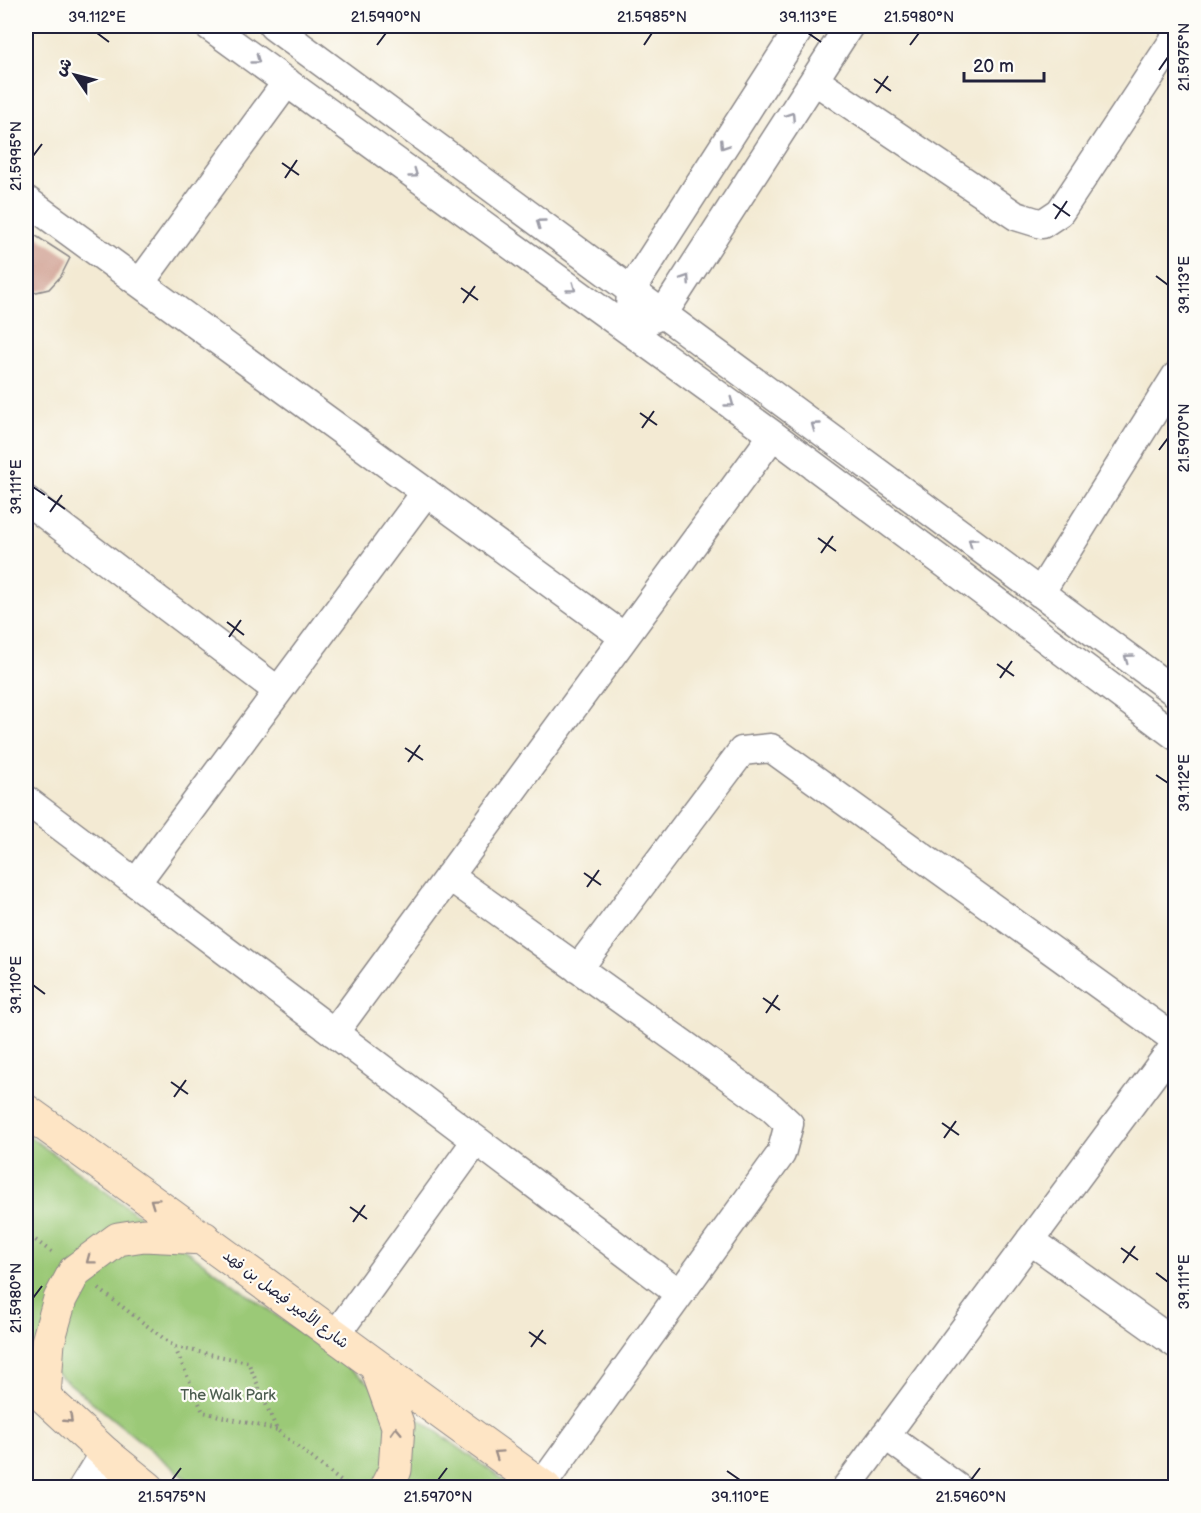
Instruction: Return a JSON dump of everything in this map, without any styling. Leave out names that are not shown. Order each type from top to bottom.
[{"type":"main road","name":"شارع الأمير فيصل بن فهد","points":[[26,1111],[204,1238],[377,1368],[544,1486]]},
{"type":"main road","points":[[148,1488],[106,1454],[35,1388],[60,1299],[75,1271],[118,1239],[144,1235],[204,1238]]},
{"type":"main road","points":[[377,1368],[398,1426],[395,1470],[386,1488]]},
{"type":"street","points":[[209,26],[628,328],[1176,736]]},
{"type":"street","points":[[273,26],[1176,693]]},
{"type":"street","points":[[628,328],[631,290],[801,26]]},
{"type":"street","points":[[628,328],[663,314],[849,26]]},
{"type":"street","points":[[814,80],[1016,216],[1042,224],[1060,212],[1176,37]]},
{"type":"street","points":[[140,283],[287,82]]},
{"type":"street","points":[[26,200],[624,637]]},
{"type":"street","points":[[1040,593],[1176,376]]},
{"type":"street","points":[[334,1033],[773,435]]},
{"type":"street","points":[[136,883],[426,492]]},
{"type":"street","points":[[26,500],[278,691]]},
{"type":"street","points":[[578,969],[742,751],[771,748],[1176,1042],[846,1488]]},
{"type":"street","points":[[26,800],[680,1294]]},
{"type":"street","points":[[449,876],[771,1107],[789,1124],[781,1154],[544,1486]]},
{"type":"street","points":[[335,1336],[476,1141]]},
{"type":"street","points":[[1030,1240],[1176,1344]]},
{"type":"street","points":[[885,1435],[958,1488]]},
{"type":"street","points":[[85,1488],[106,1454]]},
{"type":"path","points":[[26,1233],[62,1261]]},
{"type":"path","points":[[98,1288],[175,1347],[248,1362],[277,1430]]},
{"type":"path","points":[[175,1347],[203,1412],[277,1430],[349,1488]]},
{"type":"green space","name":"The Walk Park","points":[[26,1134],[513,1487],[196,1487],[26,1348]]},
{"type":"building","points":[[33,234],[70,258],[61,276],[49,289],[28,294],[26,299],[26,236]]}]
